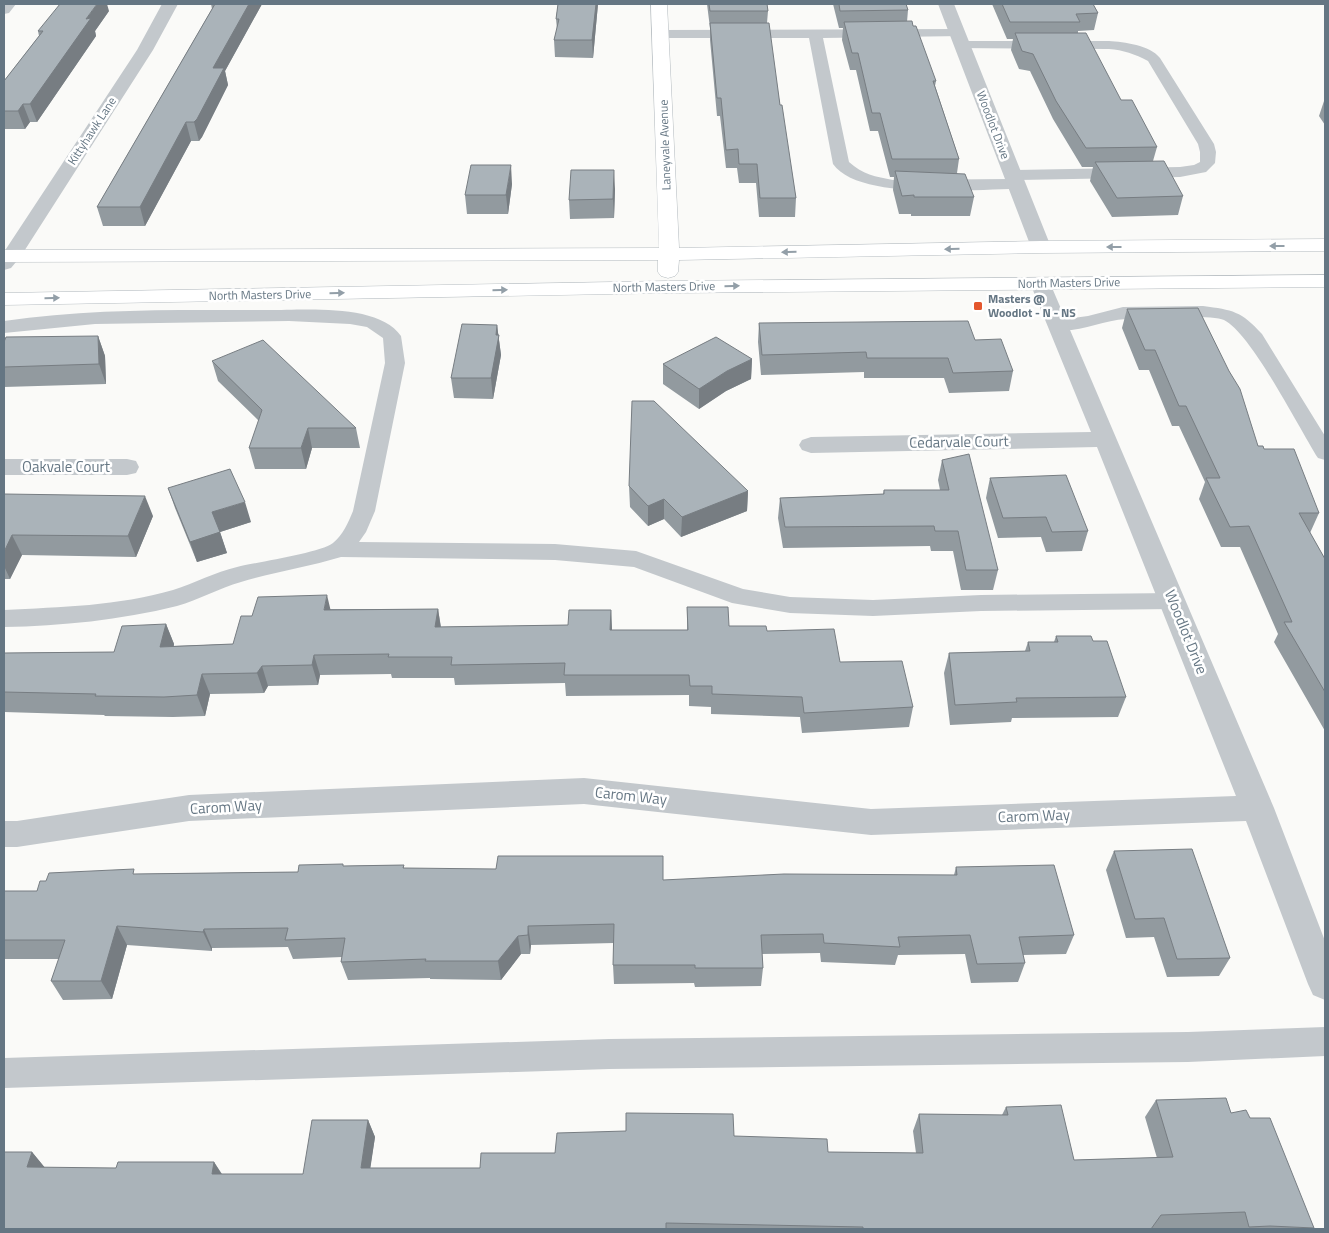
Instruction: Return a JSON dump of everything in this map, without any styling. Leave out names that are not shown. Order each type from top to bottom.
[{"type":"main road","name":"Laneyvale Avenue","points":[[659,4],[669,254],[667,287]]},
{"type":"main road","points":[[6,259],[669,254],[1041,247],[1325,245]]},
{"type":"main road","name":"North Masters Drive","points":[[4,299],[667,287],[1325,281]]},
{"type":"street","name":"Kittyhawk Lane","points":[[6,259],[144,50],[170,4]]},
{"type":"street","name":"Woodlot Drive","points":[[946,4],[1041,247]]},
{"type":"street","name":"Woodlot Drive","points":[[1040,283],[1258,808],[1325,984]]},
{"type":"street","name":"Cedarvale Court","points":[[811,445],[1106,439]]},
{"type":"street","name":"Oakvale Court","points":[[4,467],[127,467]]},
{"type":"street","name":"Carom Way","points":[[4,834],[27,833],[189,808],[584,791],[870,822],[1258,808]]},
{"type":"lane","points":[[4,10],[9,4]]},
{"type":"lane","points":[[660,34],[815,34],[1126,46],[1141,51],[1153,58],[1206,144],[1210,155],[1209,162],[1201,168],[1180,172],[893,185],[871,181],[851,173],[841,164],[815,34]]},
{"type":"lane","points":[[1058,325],[1089,322],[1123,313],[1203,312],[1230,315],[1245,326],[1255,338],[1325,453]]},
{"type":"lane","points":[[4,327],[84,317],[327,316],[373,322],[392,336],[395,363],[364,511],[355,532],[340,549]]},
{"type":"lane","points":[[4,619],[76,615],[127,609],[178,597],[236,575],[308,559],[340,549],[555,552],[636,559],[740,597],[790,605],[873,608],[981,603],[1173,601]]},
{"type":"lane","points":[[4,1073],[619,1054],[1168,1047],[1325,1041]]},
{"type":"building","points":[[60,4],[97,4],[86,19],[91,18],[30,104],[23,104],[18,111],[4,111],[4,81],[43,31],[38,31]]},
{"type":"building","points":[[215,4],[249,4],[213,68],[224,68],[197,119],[194,122],[186,122],[140,207],[97,207]]},
{"type":"building","points":[[558,4],[596,4],[592,40],[554,40],[559,19],[556,19]]},
{"type":"building","points":[[709,4],[767,4],[768,11],[710,11]]},
{"type":"building","points":[[839,4],[906,4],[908,10],[840,11]]},
{"type":"building","points":[[1002,4],[1093,4],[1098,13],[1076,14],[1080,22],[1010,22]]},
{"type":"building","points":[[912,21],[913,26],[916,26],[936,81],[933,81],[959,159],[892,159],[880,113],[872,113],[858,53],[852,53],[844,22]]},
{"type":"building","points":[[710,23],[769,23],[780,105],[782,105],[796,198],[760,198],[757,164],[739,164],[738,149],[726,150],[721,98],[717,98]]},
{"type":"building","points":[[1015,33],[1086,33],[1121,100],[1132,100],[1157,147],[1086,148],[1056,101],[1033,54],[1022,51]]},
{"type":"building","points":[[1164,161],[1183,196],[1117,198],[1095,162]]},
{"type":"building","points":[[471,165],[511,165],[506,195],[465,195]]},
{"type":"building","points":[[571,170],[614,170],[613,199],[569,200]]},
{"type":"building","points":[[895,171],[965,174],[974,197],[902,196]]},
{"type":"building","points":[[1198,308],[1240,389],[1258,446],[1263,446],[1264,449],[1294,449],[1319,513],[1299,513],[1325,559],[1325,692],[1284,622],[1292,622],[1249,526],[1230,527],[1206,478],[1220,478],[1186,406],[1179,406],[1155,350],[1145,350],[1127,309]]},
{"type":"building","points":[[968,321],[975,340],[1001,339],[1013,371],[953,373],[948,358],[867,358],[866,352],[762,355],[759,323]]},
{"type":"building","points":[[462,324],[497,325],[496,335],[499,335],[491,378],[451,378]]},
{"type":"building","points":[[98,336],[99,364],[4,367],[4,342],[6,337]]},
{"type":"building","points":[[716,337],[752,359],[727,371],[699,389],[663,364]]},
{"type":"building","points":[[263,340],[356,428],[308,428],[301,448],[249,448],[262,410],[212,361]]},
{"type":"building","points":[[632,401],[654,401],[748,491],[682,517],[664,499],[648,506],[629,486]]},
{"type":"building","points":[[969,454],[998,570],[966,570],[958,531],[935,531],[934,526],[785,527],[780,498],[884,494],[884,490],[949,490],[942,460]]},
{"type":"building","points":[[230,469],[245,502],[212,512],[220,532],[190,542],[168,488]]},
{"type":"building","points":[[1066,475],[1088,531],[1052,532],[1046,517],[1003,518],[990,478]]},
{"type":"building","points":[[4,494],[145,496],[128,536],[12,535],[4,552]]},
{"type":"building","points":[[327,595],[324,610],[438,609],[435,627],[568,625],[569,610],[611,610],[610,630],[688,630],[687,607],[728,607],[729,626],[766,626],[767,631],[834,629],[840,662],[902,661],[913,707],[804,713],[802,697],[712,694],[712,686],[690,686],[689,675],[564,675],[565,663],[451,665],[452,657],[388,657],[389,654],[314,655],[312,665],[262,666],[257,673],[202,674],[197,695],[164,697],[95,696],[96,694],[4,692],[4,653],[114,652],[122,626],[166,624],[160,647],[233,644],[241,616],[252,616],[258,597]]},
{"type":"building","points":[[1056,636],[1091,636],[1093,641],[1107,641],[1126,697],[1016,698],[1017,702],[955,705],[949,653],[1030,651],[1028,642],[1058,642]]},
{"type":"building","points":[[1192,849],[1230,958],[1177,959],[1164,918],[1135,919],[1114,851]]},
{"type":"building","points":[[498,856],[663,856],[663,880],[784,874],[957,875],[956,867],[1054,865],[1074,935],[1019,937],[1025,963],[977,964],[970,935],[898,937],[900,947],[824,943],[823,934],[761,935],[763,968],[695,968],[695,965],[613,965],[614,924],[528,926],[528,935],[518,936],[498,961],[425,961],[426,959],[341,962],[345,938],[285,940],[288,928],[204,929],[203,932],[117,926],[101,981],[51,981],[65,940],[4,940],[4,891],[37,891],[40,881],[46,881],[49,873],[134,869],[133,874],[298,872],[299,865],[343,864],[343,866],[404,865],[403,868],[496,869]]},
{"type":"building","points":[[1226,1098],[1231,1113],[1246,1110],[1250,1118],[1270,1118],[1314,1228],[1249,1227],[1245,1212],[1161,1215],[1151,1229],[863,1229],[863,1227],[666,1223],[666,1229],[4,1229],[4,1152],[32,1152],[27,1167],[116,1168],[118,1162],[214,1162],[212,1174],[303,1174],[312,1120],[368,1120],[361,1168],[480,1168],[481,1153],[555,1153],[557,1133],[626,1131],[626,1113],[733,1114],[734,1136],[827,1139],[828,1152],[923,1153],[919,1114],[1008,1115],[1006,1107],[1061,1105],[1074,1160],[1173,1157],[1156,1100]]},
{"type":"place","name":"Masters @ Woodlot - N - NS","points":[[978,306]]}]
